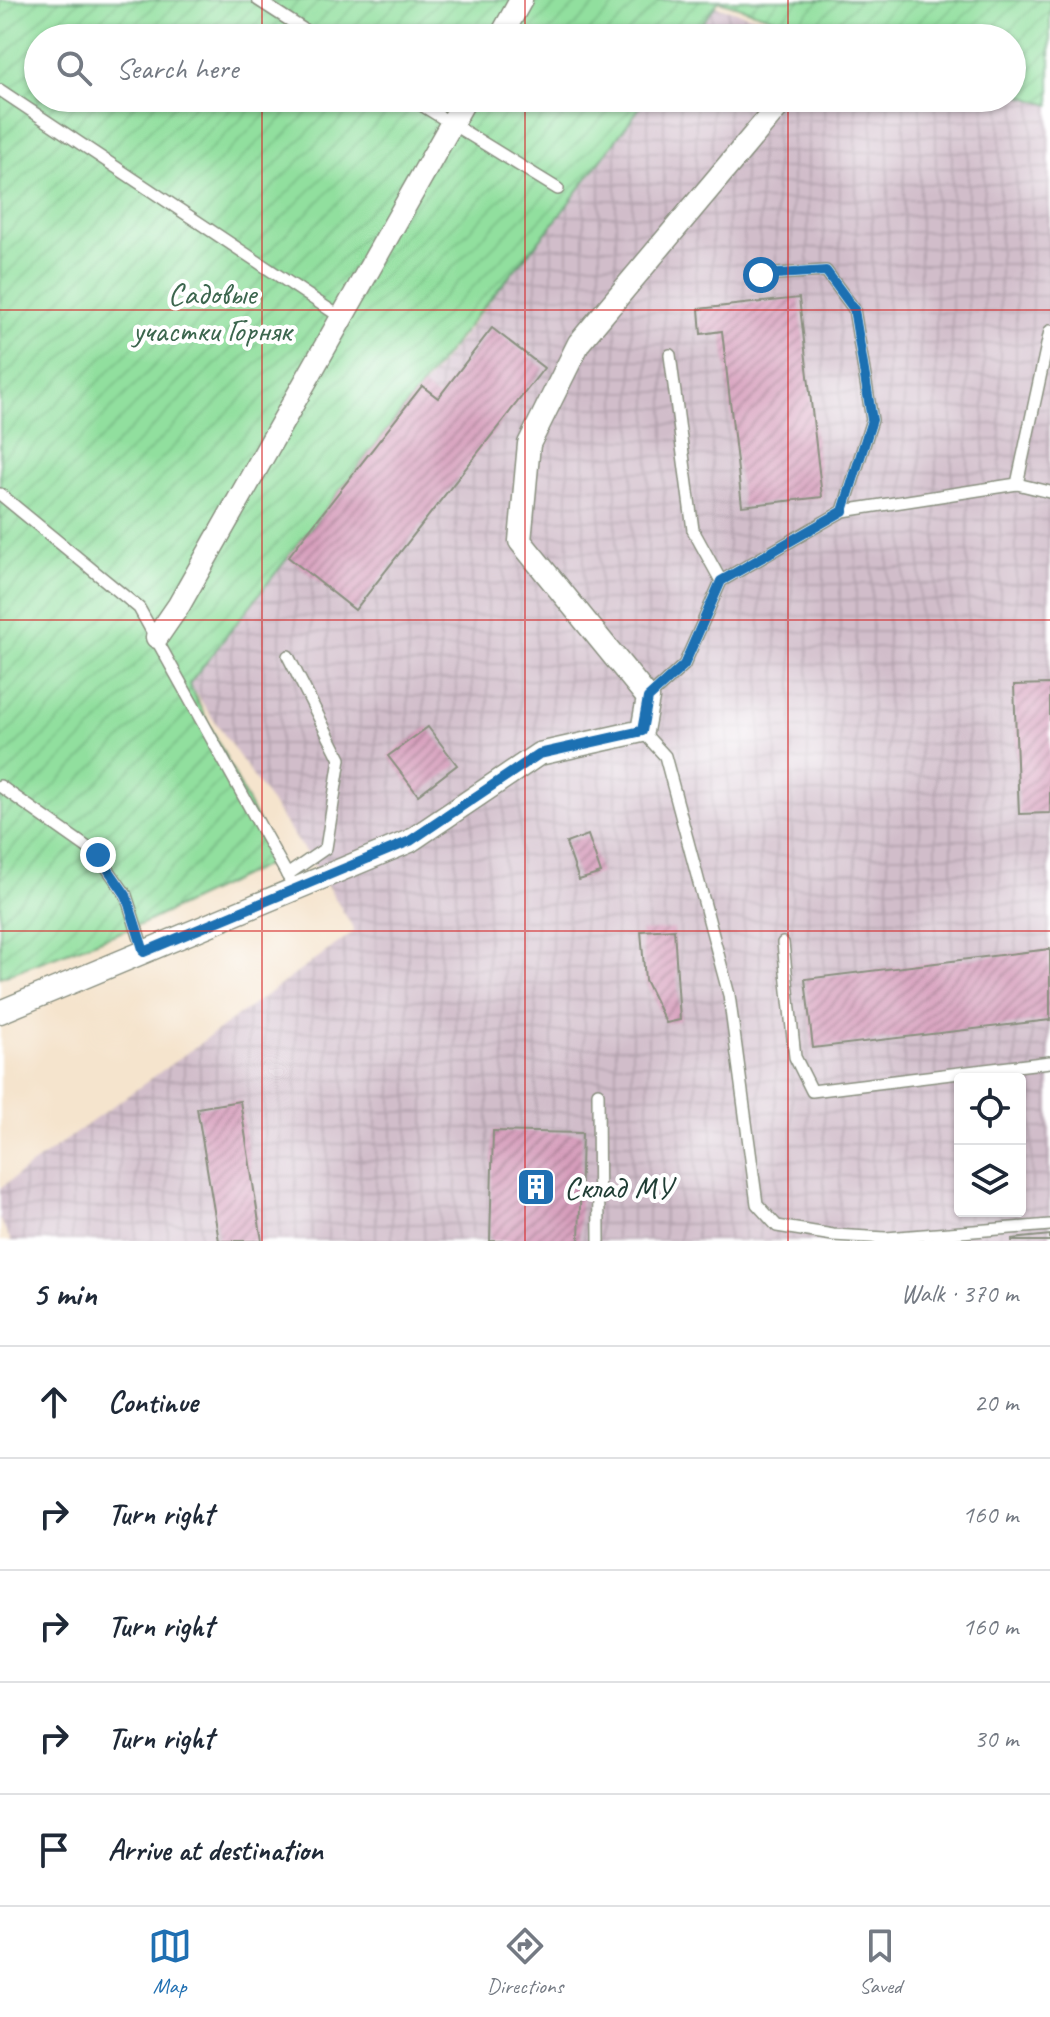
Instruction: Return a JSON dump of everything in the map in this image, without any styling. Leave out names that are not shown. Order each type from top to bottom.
[{"type":"street","points":[[508,24],[521,0]]},
{"type":"street","points":[[157,637],[179,605],[458,112]]},
{"type":"street","points":[[0,1012],[144,952],[291,882],[410,841],[539,754],[642,731],[648,698],[520,541],[529,444],[579,343],[773,112]]},
{"type":"lane","points":[[258,0],[295,24]]},
{"type":"lane","points":[[0,90],[24,106]]},
{"type":"lane","points":[[33,112],[342,318]]},
{"type":"lane","points":[[432,112],[558,189]]},
{"type":"lane","points":[[761,275],[826,271],[854,309],[872,420],[843,511]]},
{"type":"lane","points":[[1017,484],[1050,331]]},
{"type":"lane","points":[[670,355],[693,530],[721,581]]},
{"type":"lane","points":[[648,698],[684,665],[721,581],[843,511],[1017,484],[1050,492]]},
{"type":"lane","points":[[0,494],[139,608],[291,882],[326,848],[340,759],[288,656]]},
{"type":"lane","points":[[642,731],[665,756],[729,995],[757,1204],[777,1226],[846,1236],[886,1238],[1050,1225]]},
{"type":"lane","points":[[0,786],[98,855],[126,895],[144,952]]},
{"type":"lane","points":[[783,943],[795,1057],[812,1091],[1050,1062]]},
{"type":"lane","points":[[598,1093],[599,1241]]},
{"type":"shaded area","points":[[715,6],[780,24],[702,24]]},
{"type":"shaded area","points":[[1026,97],[1050,105],[1050,1241],[11,1241],[0,1219],[0,1188],[355,931],[317,869],[189,684],[637,112],[1026,112]]},
{"type":"green space","name":"Садовые участки Горняк","points":[[0,0],[1050,0],[1050,105],[1026,97],[1026,24],[792,24],[719,1],[702,24],[24,24],[24,112],[637,112],[553,224],[476,316],[189,684],[277,860],[142,924],[0,977]]},
{"type":"building","points":[[799,298],[822,497],[742,506],[722,331],[701,334],[699,309]]},
{"type":"building","points":[[492,328],[544,368],[355,610],[288,557],[422,386],[438,398]]},
{"type":"building","points":[[1050,684],[1050,813],[1019,814],[1014,685]]},
{"type":"building","points":[[428,727],[457,765],[418,795],[388,756]]},
{"type":"building","points":[[588,835],[601,873],[579,880],[566,843]]},
{"type":"building","points":[[674,929],[680,1020],[666,1023],[645,980],[641,931]]},
{"type":"building","points":[[1050,949],[1050,1020],[813,1048],[805,979]]},
{"type":"building","points":[[240,1101],[262,1241],[219,1241],[197,1108]]},
{"type":"building","name":"Склад МУ","points":[[493,1131],[582,1133],[579,1241],[490,1241]]},
{"type":"building","points":[[1050,1235],[1050,1241],[1012,1241],[1012,1239]]},
{"type":"place","name":"Склад МУ","points":[[536,1187]]},
{"type":"route","points":[[98,855],[126,895],[144,952],[410,841],[539,754],[642,731],[648,698],[684,665],[721,581],[843,511],[872,420],[854,309],[826,271],[761,275]]}]
